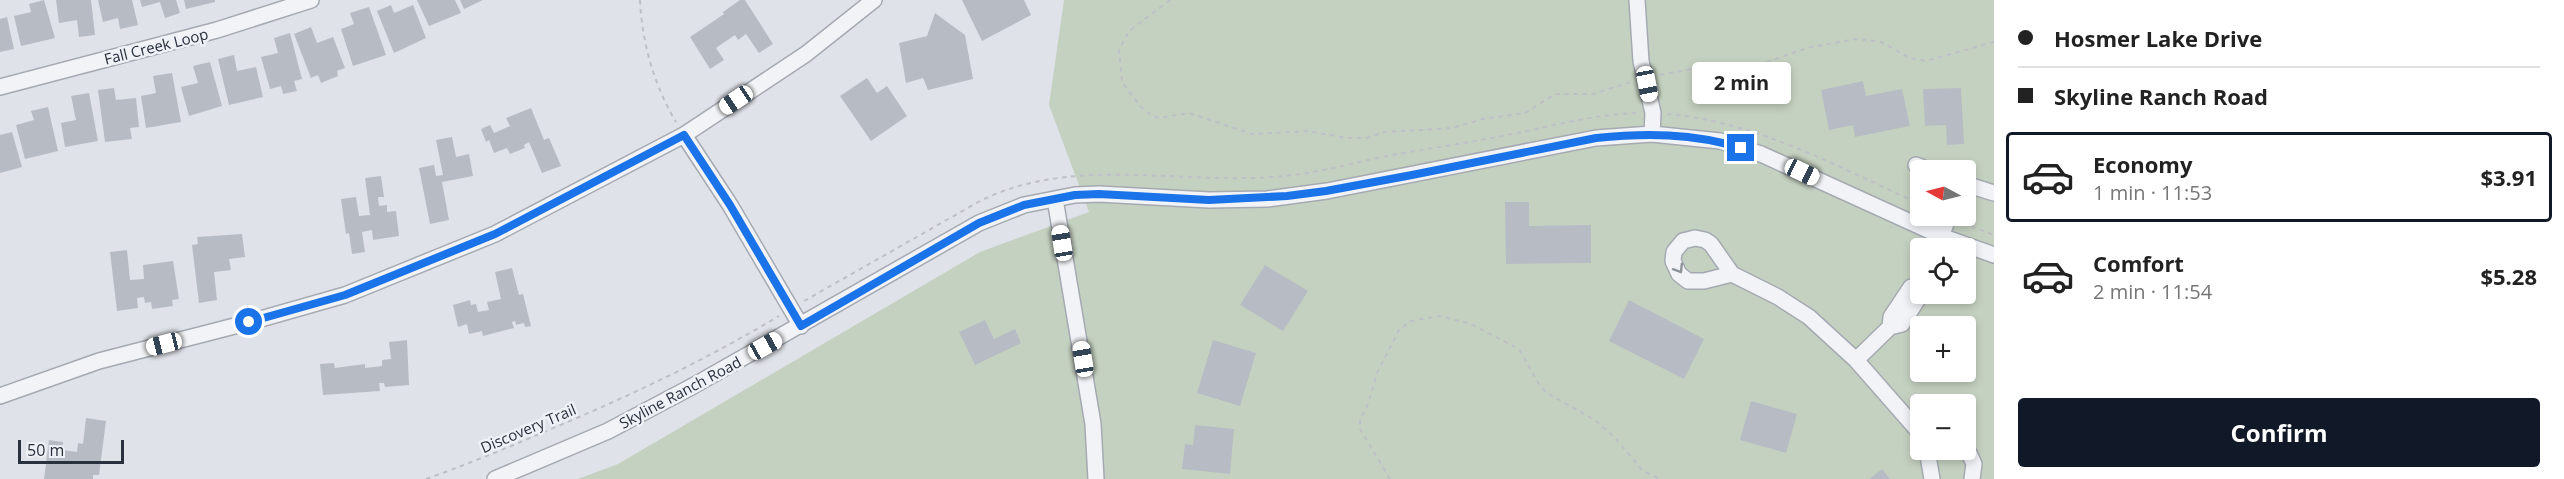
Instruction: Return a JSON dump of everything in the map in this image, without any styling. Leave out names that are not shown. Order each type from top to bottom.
[{"type":"street","name":"Fall Creek Loop","points":[[0,87],[217,30],[310,0]]},
{"type":"street","points":[[0,396],[99,361],[345,295],[495,234],[684,135],[806,54],[874,0]]},
{"type":"street","points":[[1637,0],[1641,61],[1653,113],[1652,134]]},
{"type":"street","name":"Skyline Ranch Road","points":[[495,479],[608,431],[801,326],[979,223],[1024,205],[1055,199],[1099,194],[1209,200],[1267,198],[1338,189],[1596,138],[1652,134],[1720,141],[1761,154],[1928,238]]},
{"type":"street","points":[[684,135],[730,205],[801,326]]},
{"type":"street","points":[[1976,187],[1994,193]]},
{"type":"street","points":[[1055,199],[1093,424],[1096,479]]},
{"type":"street","name":"Skyline Ranch Road","points":[[1976,251],[1994,255]]},
{"type":"street","points":[[1732,274],[1778,297],[1809,317],[1856,360],[1910,422]]},
{"type":"street","points":[[1890,327],[1890,317],[1910,288]]},
{"type":"street","points":[[1856,360],[1890,327],[1902,324],[1915,304]]},
{"type":"street","points":[[1929,460],[1932,479]]},
{"type":"street","points":[[1972,479],[1973,460]]},
{"type":"path","points":[[640,0],[648,57],[662,98],[684,135]]},
{"type":"path","points":[[1170,0],[1129,31],[1122,41],[1119,51],[1122,82],[1140,106],[1151,115],[1159,118],[1189,113],[1252,134],[1307,131],[1348,138],[1366,138],[1385,132],[1452,128],[1483,119],[1525,113],[1555,94],[1593,94],[1646,78],[1702,67],[1740,69],[1807,48],[1855,39],[1881,42],[1911,58],[1926,61],[1994,42]]},
{"type":"path","points":[[1973,226],[1994,235]]},
{"type":"path","points":[[1390,479],[1360,429],[1360,420],[1368,405],[1377,373],[1400,330],[1411,321],[1440,316],[1471,324],[1519,349],[1540,386],[1547,393],[1595,420],[1616,439],[1642,471],[1660,479]]},
{"type":"path","name":"Discovery Trail","points":[[426,479],[467,465],[637,393]]},
{"type":"green space","points":[[1064,0],[1994,0],[1994,479],[578,479],[618,464],[980,252],[1089,212],[1049,105]]},
{"type":"building","points":[[44,0],[55,38],[21,46],[14,16],[31,12],[29,4]]},
{"type":"building","points":[[56,0],[91,0],[95,35],[79,37],[77,20],[59,23]]},
{"type":"building","points":[[98,0],[132,0],[138,25],[120,29],[118,18],[103,22]]},
{"type":"building","points":[[140,0],[176,0],[180,13],[165,18],[160,2],[142,7]]},
{"type":"building","points":[[184,0],[215,0],[215,2],[186,9]]},
{"type":"building","points":[[417,0],[455,0],[461,13],[429,26]]},
{"type":"building","points":[[460,0],[483,0],[464,9]]},
{"type":"building","points":[[740,0],[745,0],[773,44],[759,53],[746,34],[738,40],[735,35],[716,48],[724,60],[710,69],[690,37]]},
{"type":"building","points":[[962,0],[1024,0],[1031,15],[982,41]]},
{"type":"building","points":[[391,5],[394,13],[413,5],[426,38],[394,53],[377,11]]},
{"type":"building","points":[[369,7],[386,55],[353,66],[341,29],[354,24],[350,13]]},
{"type":"building","points":[[935,13],[965,35],[973,79],[928,90],[923,78],[906,83],[899,43],[927,36]]},
{"type":"building","points":[[7,17],[14,49],[0,52],[0,19]]},
{"type":"building","points":[[311,27],[317,43],[333,37],[345,68],[337,71],[338,76],[321,83],[318,75],[311,78],[294,34]]},
{"type":"building","points":[[290,33],[302,79],[294,81],[297,91],[283,94],[281,86],[270,89],[261,57],[278,53],[274,38]]},
{"type":"building","points":[[234,55],[237,71],[256,67],[263,97],[229,105],[218,59]]},
{"type":"building","points":[[210,62],[222,106],[189,116],[181,87],[198,83],[193,66]]},
{"type":"building","points":[[172,73],[181,122],[146,128],[141,96],[156,93],[153,76]]},
{"type":"building","points":[[867,78],[877,93],[887,86],[907,116],[871,141],[840,96]]},
{"type":"building","points":[[1863,81],[1866,96],[1902,89],[1910,126],[1855,137],[1853,125],[1829,130],[1821,90]]},
{"type":"building","points":[[114,88],[116,100],[136,98],[139,127],[130,128],[132,139],[105,142],[98,90]]},
{"type":"building","points":[[1961,88],[1964,144],[1947,145],[1946,125],[1925,126],[1923,89]]},
{"type":"building","points":[[89,93],[98,141],[65,147],[61,123],[76,120],[71,96]]},
{"type":"building","points":[[48,107],[58,151],[25,159],[16,125],[34,120],[31,111]]},
{"type":"building","points":[[531,108],[544,140],[549,138],[561,166],[542,173],[529,142],[524,145],[525,148],[510,154],[507,148],[494,153],[481,129],[490,125],[494,133],[510,126],[506,118]]},
{"type":"building","points":[[12,132],[22,167],[0,173],[0,135]]},
{"type":"building","points":[[452,137],[456,157],[469,154],[473,176],[442,182],[449,220],[430,224],[419,168],[434,165],[436,176],[443,175],[436,140]]},
{"type":"building","points":[[381,176],[384,197],[378,197],[379,206],[387,205],[387,212],[396,211],[399,236],[373,240],[372,230],[362,232],[365,252],[352,254],[349,233],[346,234],[341,199],[356,197],[359,216],[370,215],[365,178]]},
{"type":"building","points":[[1505,202],[1529,202],[1529,226],[1591,225],[1591,263],[1506,264]]},
{"type":"building","points":[[242,234],[245,257],[229,259],[231,270],[214,272],[217,300],[199,303],[192,245],[198,244],[197,237]]},
{"type":"building","points":[[127,250],[130,280],[144,279],[143,265],[173,261],[179,299],[172,300],[173,306],[152,309],[151,302],[145,303],[144,297],[137,298],[138,308],[117,311],[110,252]]},
{"type":"building","points":[[1265,265],[1308,291],[1283,331],[1240,305]]},
{"type":"building","points":[[512,268],[519,295],[523,294],[531,326],[525,327],[524,323],[516,325],[515,321],[512,322],[514,328],[483,336],[482,331],[469,334],[467,324],[458,327],[453,305],[470,300],[471,305],[476,304],[478,312],[489,310],[487,302],[501,299],[495,272]]},
{"type":"building","points":[[1629,300],[1704,339],[1684,379],[1609,341]]},
{"type":"building","points":[[985,320],[994,339],[1015,329],[1021,343],[975,365],[959,332]]},
{"type":"building","points":[[407,340],[409,385],[385,387],[384,383],[379,383],[380,391],[323,395],[320,364],[334,363],[335,368],[365,364],[365,368],[382,366],[382,360],[391,359],[389,342]]},
{"type":"building","points":[[1213,340],[1256,353],[1240,406],[1197,393]]},
{"type":"building","points":[[1751,401],[1797,414],[1786,453],[1740,440]]},
{"type":"building","points":[[86,418],[106,421],[99,475],[93,475],[93,479],[44,479],[49,440],[63,442],[62,450],[77,452],[78,443],[83,444]]},
{"type":"building","points":[[1195,425],[1234,429],[1230,474],[1182,469],[1185,444],[1193,445]]},
{"type":"building","points":[[1882,469],[1890,479],[1869,479]]},
{"type":"route","points":[[249,322],[345,295],[495,234],[684,135],[730,205],[801,326],[979,223],[1024,205],[1075,195],[1099,194],[1209,200],[1267,198],[1326,191],[1596,138],[1622,135],[1652,134],[1692,137],[1720,141],[1741,148]]}]
